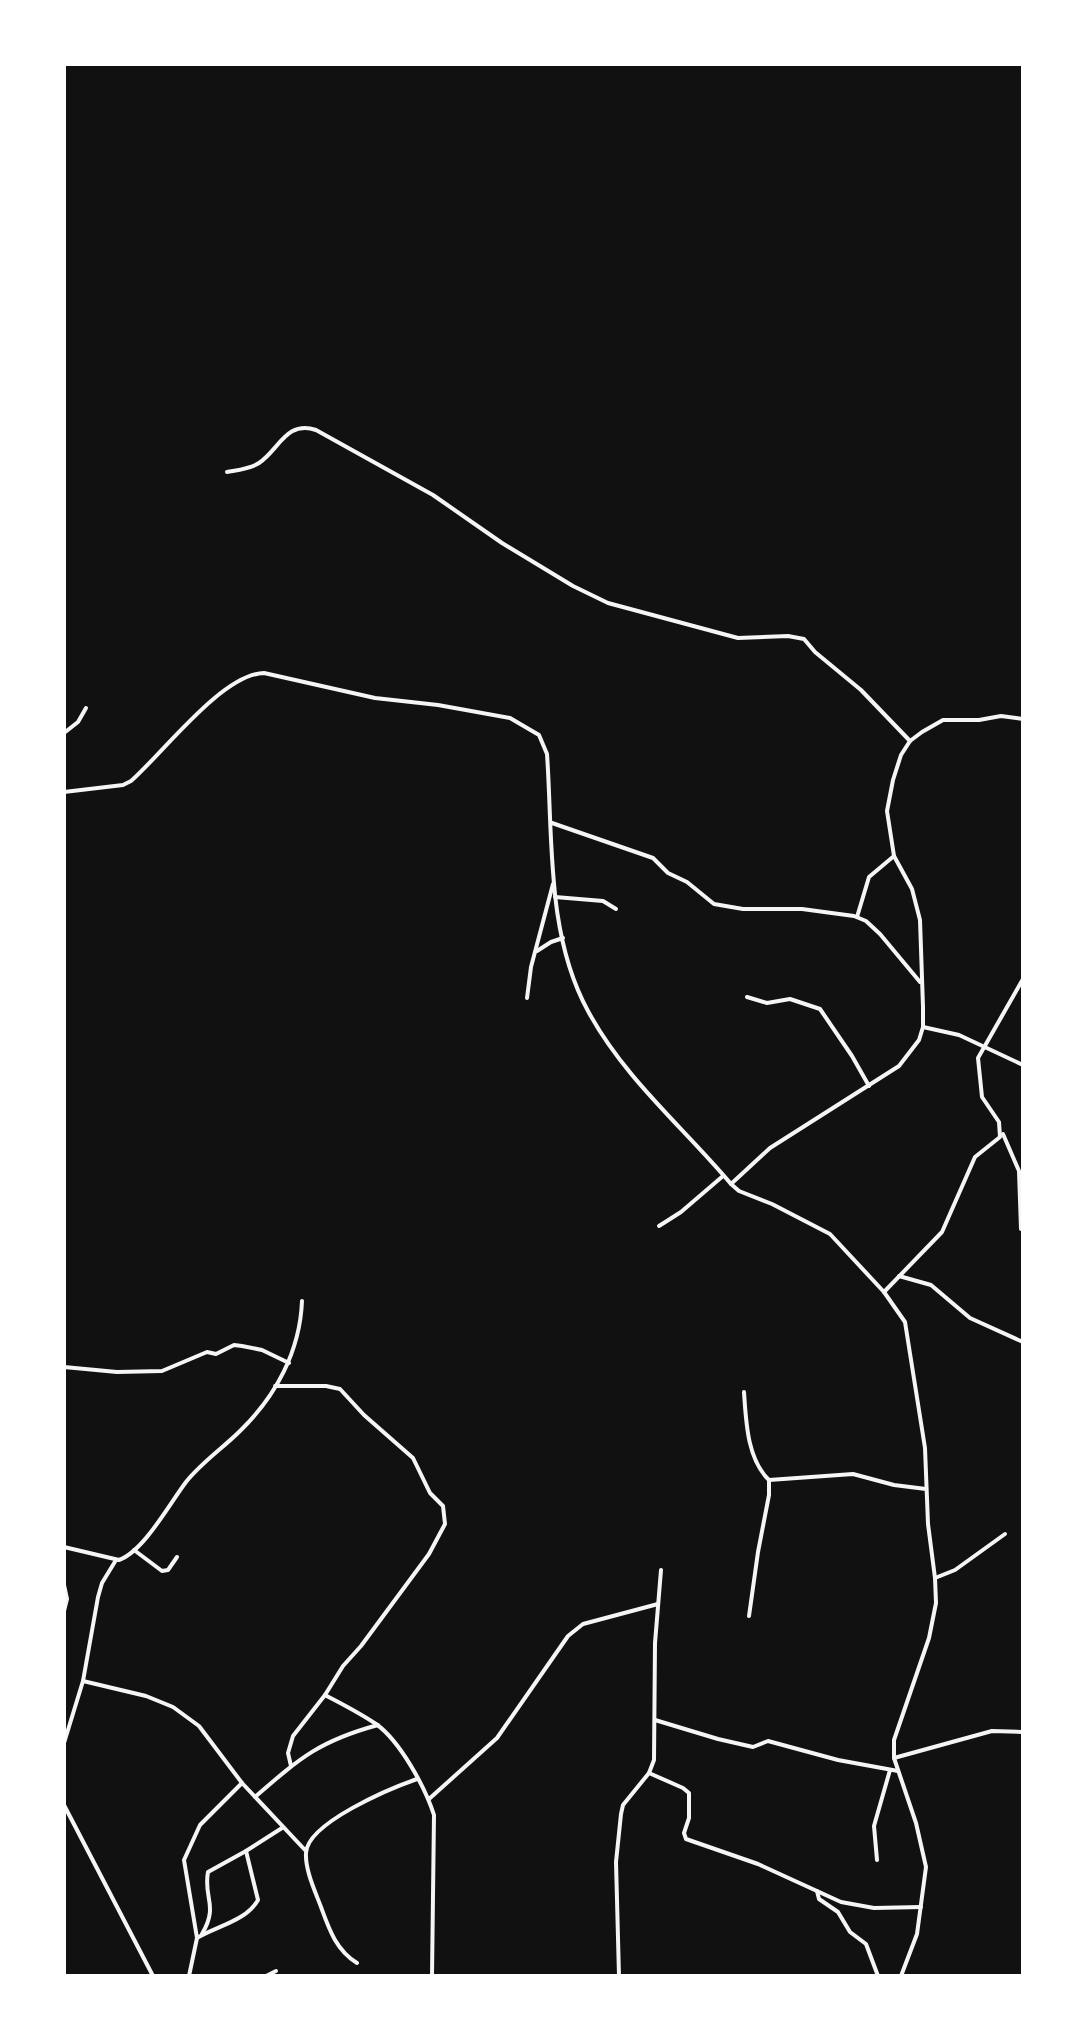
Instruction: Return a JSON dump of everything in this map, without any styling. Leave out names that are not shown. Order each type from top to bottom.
[{"type":"street","points":[[227,472],[261,462],[283,437],[297,429],[305,427],[316,430],[433,495],[502,543],[573,586],[608,603],[738,638],[788,636],[804,639],[861,690],[910,741]]},
{"type":"street","points":[[64,792],[123,785],[146,768],[221,694],[247,676],[264,673],[364,696],[510,718],[530,728],[545,744],[555,897],[574,981],[598,1029],[656,1104],[731,1184],[739,1191],[830,1234],[884,1292],[905,1322],[925,1448],[936,1603],[929,1638],[897,1725],[894,1758],[916,1823],[926,1867],[917,1934],[901,1976]]},
{"type":"street","points":[[64,733],[78,722],[86,708]]},
{"type":"street","points":[[731,1184],[770,1148],[909,1057],[919,1040],[923,1027],[920,920],[912,889],[894,856],[887,811],[897,768],[910,741],[937,723],[952,718],[979,720],[1008,716],[1023,719]]},
{"type":"street","points":[[552,823],[653,858],[668,873],[687,882],[714,904],[743,909],[815,910],[857,917],[880,934],[921,983]]},
{"type":"street","points":[[857,917],[869,877],[894,856]]},
{"type":"street","points":[[527,998],[526,985],[554,882]]},
{"type":"street","points":[[555,897],[603,901],[616,909]]},
{"type":"street","points":[[537,951],[563,938]]},
{"type":"street","points":[[1021,1229],[1019,1169],[999,1122],[982,1097],[978,1058],[1023,979]]},
{"type":"street","points":[[747,997],[767,1003],[790,999],[820,1009],[869,1086]]},
{"type":"street","points":[[923,1027],[959,1035],[1023,1065]]},
{"type":"street","points":[[884,1292],[947,1224],[975,1157],[1002,1132]]},
{"type":"street","points":[[659,1226],[681,1212],[723,1176]]},
{"type":"street","points":[[899,1276],[931,1285],[970,1318],[1023,1342]]},
{"type":"street","points":[[64,1547],[116,1560],[123,1559],[134,1550],[189,1478],[241,1430],[275,1386],[289,1363],[298,1339],[302,1301]]},
{"type":"street","points":[[64,1367],[104,1372],[162,1371],[207,1352],[216,1354],[234,1345],[262,1350],[289,1363]]},
{"type":"street","points":[[275,1386],[340,1389],[364,1415],[413,1458],[430,1493],[443,1506],[445,1513],[445,1524],[436,1544],[392,1606],[343,1666],[288,1745],[291,1766]]},
{"type":"street","points":[[744,1392],[751,1447],[758,1470],[769,1480],[853,1474],[894,1485],[926,1489]]},
{"type":"street","points":[[749,1616],[769,1480]]},
{"type":"street","points":[[935,1578],[955,1570],[1005,1534]]},
{"type":"street","points":[[134,1550],[162,1571],[168,1570],[177,1557]]},
{"type":"street","points":[[64,1743],[83,1681],[98,1597],[102,1583],[116,1560]]},
{"type":"street","points":[[619,1976],[616,1862],[621,1814],[628,1796],[649,1773],[654,1760],[655,1643],[661,1570]]},
{"type":"street","points":[[64,1585],[67,1599],[64,1611]]},
{"type":"street","points":[[429,1799],[497,1738],[568,1636],[583,1624],[658,1604]]},
{"type":"street","points":[[83,1681],[146,1696],[173,1707],[199,1726],[242,1783],[305,1850],[311,1879],[329,1928],[338,1947],[357,1963]]},
{"type":"street","points":[[325,1695],[378,1725],[400,1748],[429,1799],[434,1815],[432,1976]]},
{"type":"street","points":[[655,1720],[741,1744],[757,1746],[768,1741],[838,1760],[898,1771]]},
{"type":"street","points":[[255,1797],[312,1750],[331,1739],[378,1725]]},
{"type":"street","points":[[894,1758],[992,1731],[1023,1732]]},
{"type":"street","points":[[877,1860],[874,1826],[890,1770]]},
{"type":"street","points":[[649,1773],[689,1793],[686,1839],[758,1864],[841,1902],[864,1907],[921,1907]]},
{"type":"street","points":[[305,1850],[310,1839],[360,1802],[417,1779]]},
{"type":"street","points":[[199,1937],[184,1860],[200,1825],[242,1783]]},
{"type":"street","points":[[64,1805],[153,1976]]},
{"type":"street","points":[[189,1976],[199,1937],[210,1916],[208,1872],[283,1828]]},
{"type":"street","points":[[199,1937],[236,1920],[254,1907],[258,1900],[246,1851]]},
{"type":"street","points":[[817,1891],[819,1899],[838,1912],[850,1932],[866,1944],[878,1976]]},
{"type":"street","points":[[266,1976],[276,1971]]}]
